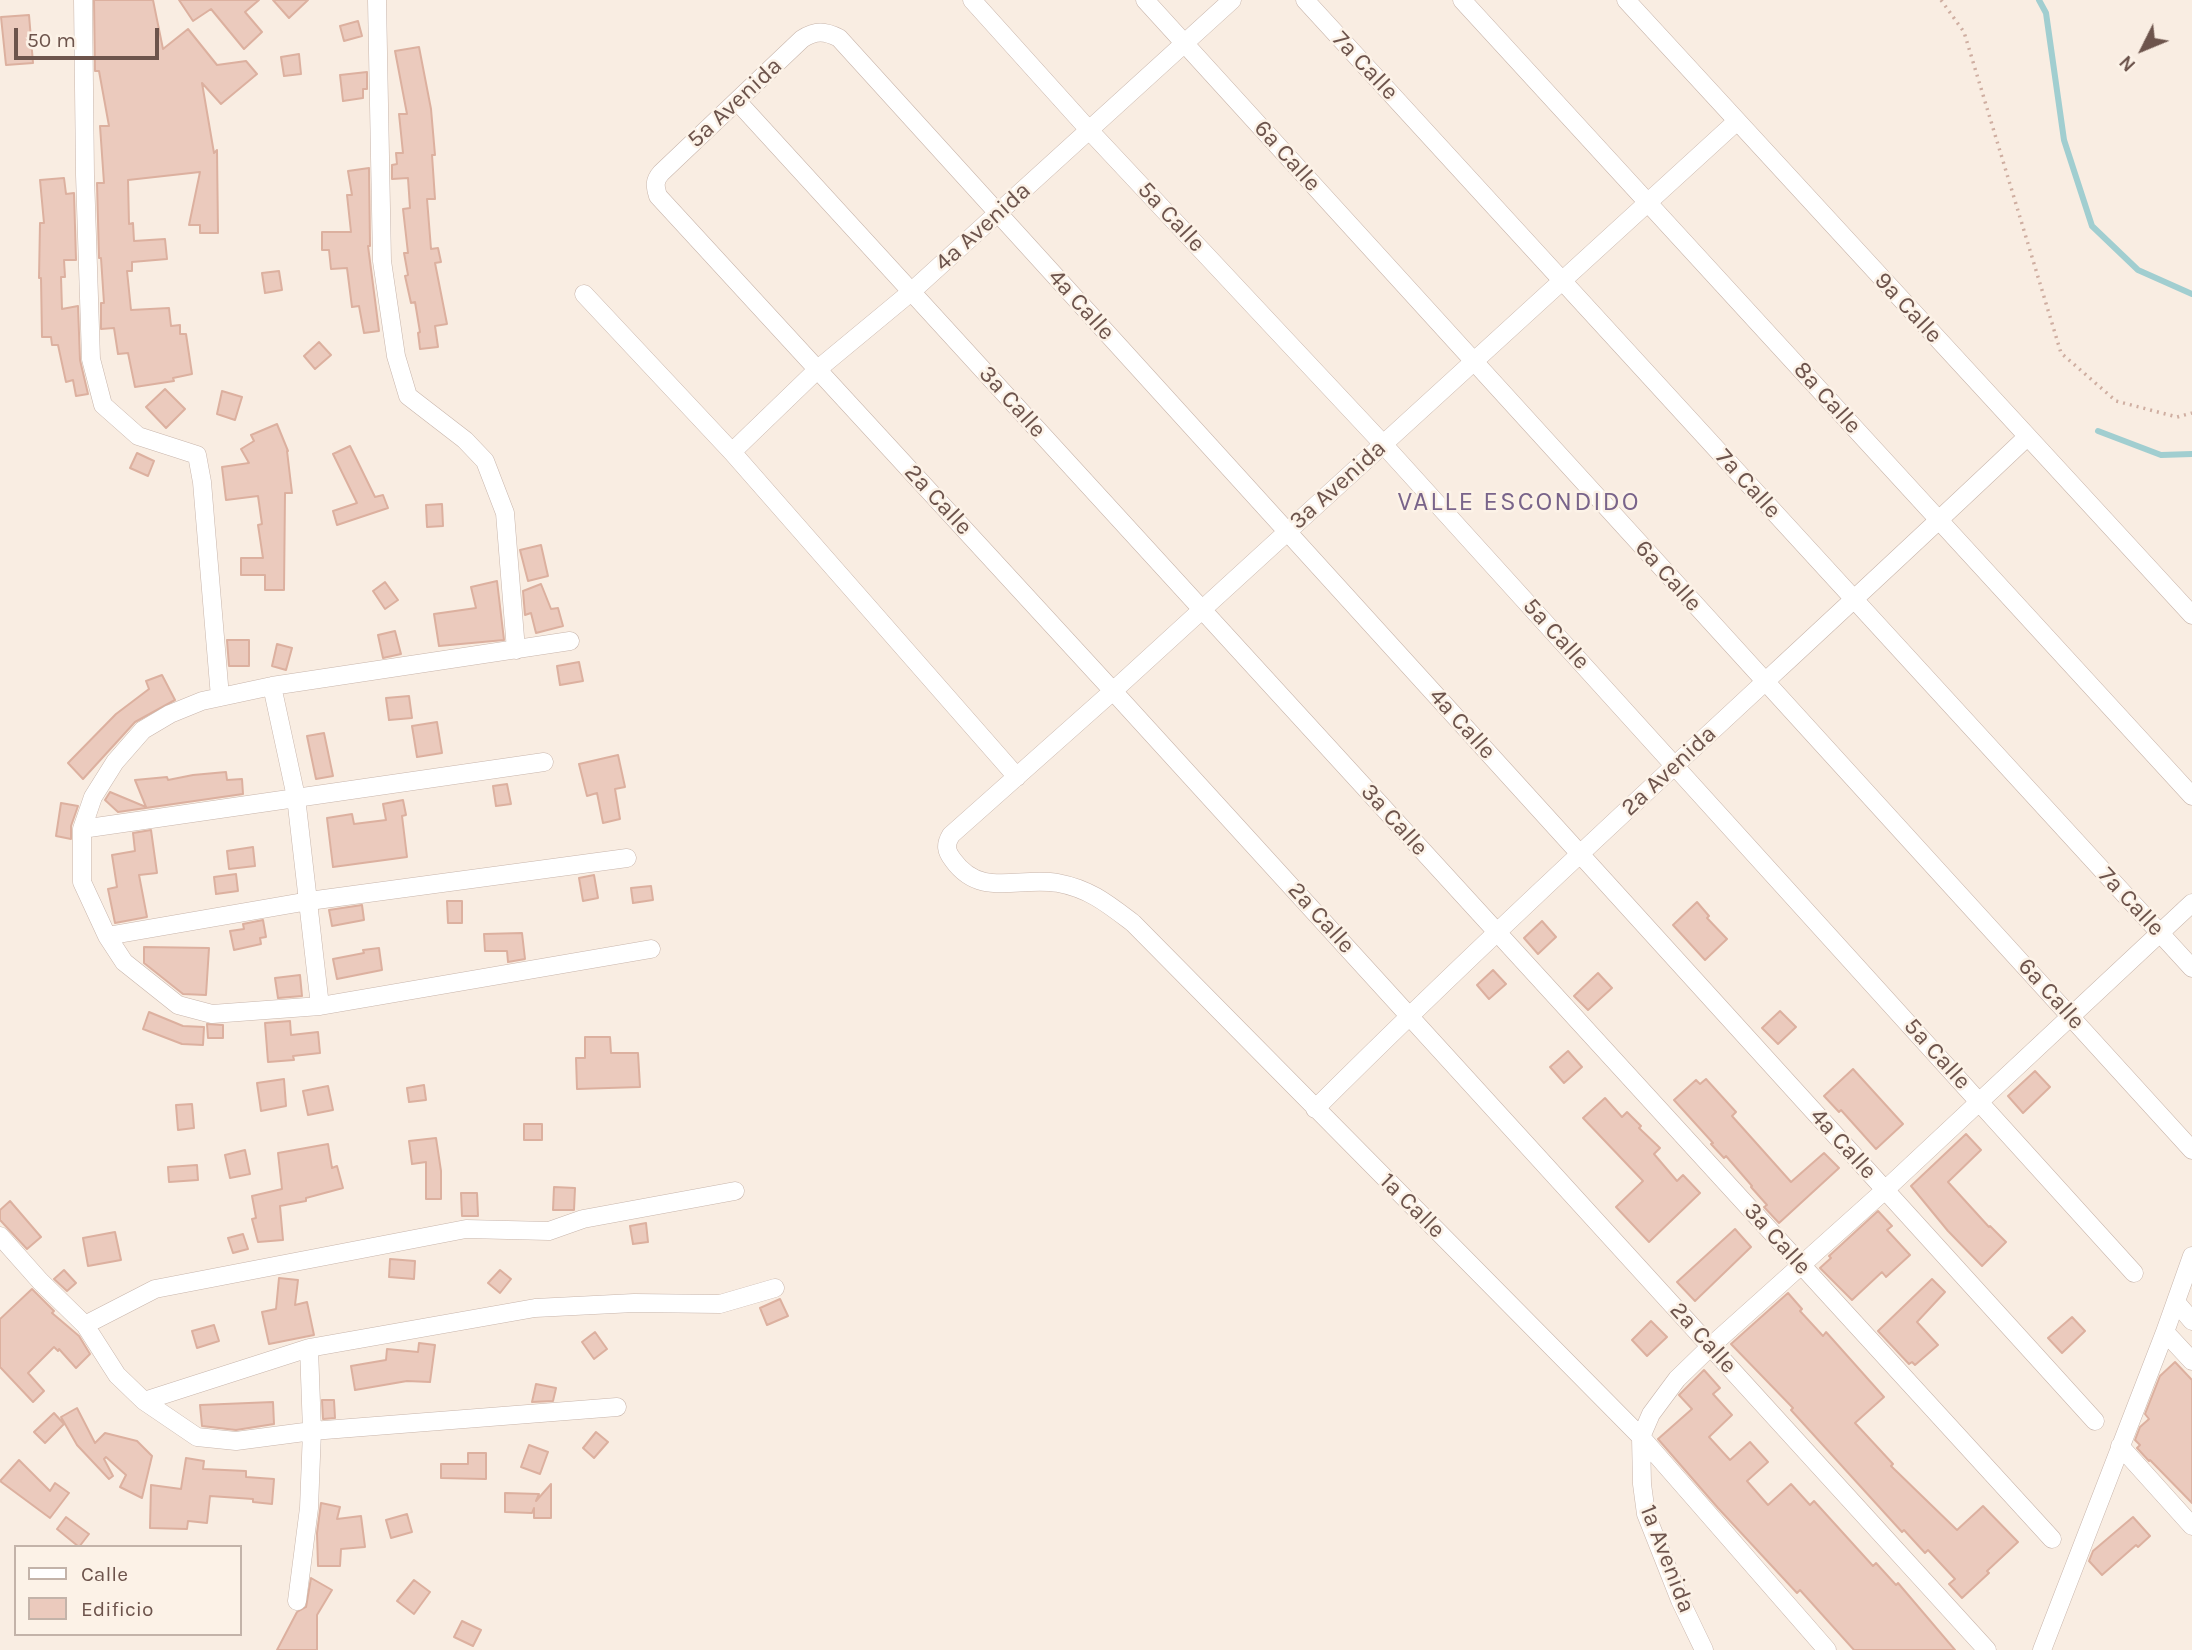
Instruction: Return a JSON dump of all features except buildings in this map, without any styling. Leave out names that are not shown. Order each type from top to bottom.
[{"type":"street","points":[[83,0],[91,359],[103,405],[138,436],[197,454],[202,482],[220,697]]},
{"type":"street","points":[[377,0],[382,261],[397,356],[408,396],[465,440],[485,461],[505,513],[516,650]]},
{"type":"street","name":"5a Calle","points":[[972,0],[1089,130],[1383,444],[2134,1273]]},
{"type":"street","name":"6a Calle","points":[[1145,0],[2192,1150]]},
{"type":"street","name":"4a Avenida","points":[[732,452],[818,369],[911,292],[1232,0]]},
{"type":"street","name":"7a Calle","points":[[1305,0],[2192,968]]},
{"type":"street","name":"8a Calle","points":[[1462,0],[2192,796]]},
{"type":"street","name":"9a Calle","points":[[1626,0],[2192,615]]},
{"type":"street","name":"5a Avenida","points":[[655,187],[656,179],[661,173],[802,39],[812,33],[826,32]]},
{"type":"street","name":"4a Calle","points":[[826,32],[839,38],[2095,1421]]},
{"type":"street","name":"3a Calle","points":[[737,101],[2052,1539]]},
{"type":"street","name":"3a Avenida","points":[[947,852],[946,843],[950,835],[1113,691],[1736,122]]},
{"type":"street","name":"2a Calle","points":[[655,187],[658,196],[1987,1650]]},
{"type":"street","points":[[584,294],[732,452],[1017,776]]},
{"type":"street","name":"2a Avenida","points":[[1315,1109],[1409,1015],[2027,437]]},
{"type":"street","points":[[570,641],[272,686],[202,701],[170,714],[143,730],[115,762],[93,797],[82,829],[82,882],[107,936],[124,962],[178,1005],[212,1014],[320,1006],[651,949]]},
{"type":"street","points":[[272,686],[296,797],[320,1006]]},
{"type":"street","points":[[82,829],[544,762]]},
{"type":"street","name":"1a Calle","points":[[947,852],[965,875],[987,883],[1057,883],[1094,894],[1133,923],[1642,1437],[1827,1650]]},
{"type":"street","points":[[107,936],[309,901],[628,858]]},
{"type":"street","name":"1a Avenida","points":[[1704,1650],[1680,1600],[1646,1514],[1642,1484],[1642,1437],[1651,1414],[1677,1379],[1710,1346],[1885,1190],[2192,903]]},
{"type":"street","points":[[85,1325],[155,1289],[466,1228],[549,1231],[583,1219],[735,1191]]},
{"type":"street","points":[[0,1236],[40,1281],[85,1325],[117,1375],[144,1401],[197,1437],[236,1441],[312,1431],[617,1407]]},
{"type":"street","points":[[2042,1650],[2192,1256]]},
{"type":"street","points":[[144,1401],[309,1348],[535,1308],[634,1303],[720,1304],[775,1288]]},
{"type":"street","points":[[2176,1303],[2192,1321]]},
{"type":"street","points":[[2165,1332],[2192,1361]]},
{"type":"street","points":[[297,1601],[309,1508],[312,1431],[309,1348]]},
{"type":"street","points":[[2120,1446],[2192,1526]]},
{"type":"path","points":[[1941,0],[1964,32],[2061,353],[2116,401],[2177,417],[2192,413]]},
{"type":"waterway","points":[[2039,0],[2046,13],[2064,140],[2092,226],[2138,270],[2192,294]]},
{"type":"waterway","points":[[2098,431],[2161,455],[2192,454]]},
{"type":"district","name":"VALLE ESCONDIDO","points":[[1519,503]]}]
